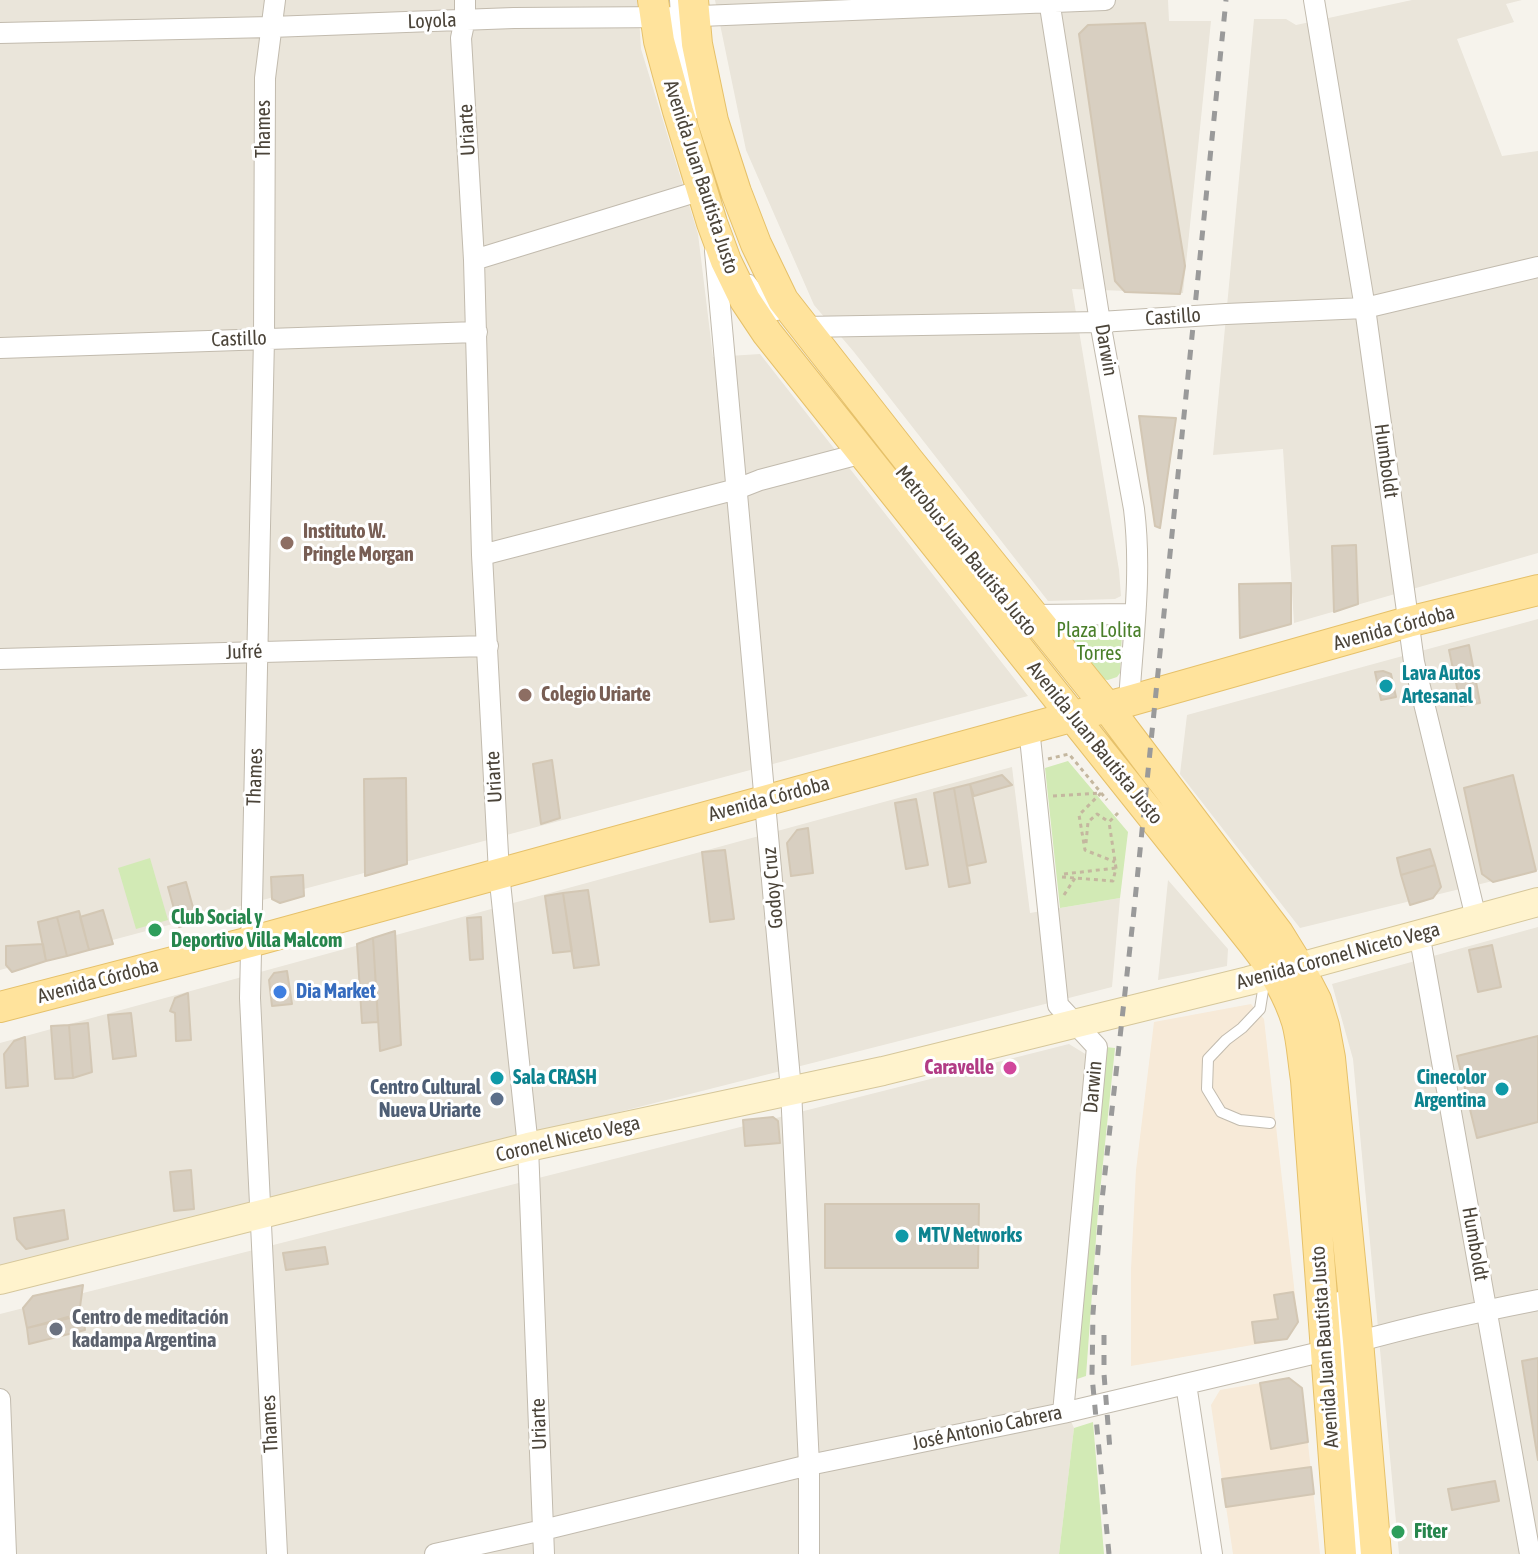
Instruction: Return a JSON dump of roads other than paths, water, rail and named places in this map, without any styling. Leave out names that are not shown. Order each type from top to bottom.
[{"type":"main road","name":"Avenida Juan Bautista Justo","points":[[674,8],[659,41],[712,223],[745,300],[767,333],[863,453],[1096,710]]},
{"type":"main road","name":"Avenida Juan Bautista Justo","points":[[674,8],[699,58],[713,121],[736,192],[793,325],[1032,615],[1254,944],[1316,1000],[1330,1058],[1342,1346],[1341,1554]]},
{"type":"main road","name":"Avenida Córdoba","points":[[0,1007],[250,942],[1408,622],[1538,590]]},
{"type":"main road","name":"Avenida Juan Bautista Justo","points":[[1342,1346],[1376,1554]]},
{"type":"street","name":"Thames","points":[[275,0],[265,78],[259,651],[250,998],[277,1554]]},
{"type":"street","name":"Loyola","points":[[0,33],[271,27],[465,10],[1105,0]]},
{"type":"street","name":"Humboldt","points":[[1314,0],[1365,308],[1414,662],[1476,918]]},
{"type":"street","name":"Darwin","points":[[1050,1],[1100,322],[1136,523],[1138,576],[1135,614],[1096,710]]},
{"type":"street","name":"Uriarte","points":[[465,10],[461,38],[477,332],[482,555],[499,873],[528,1147],[544,1554]]},
{"type":"street","points":[[474,260],[702,190]]},
{"type":"street","name":"Godoy Cruz","points":[[712,223],[791,1090],[809,1465],[809,1554]]},
{"type":"street","name":"Castillo","points":[[793,325],[1100,322],[1365,308],[1538,267]]},
{"type":"street","name":"Castillo","points":[[0,348],[477,332]]},
{"type":"street","points":[[482,555],[863,453]]},
{"type":"street","points":[[1032,615],[1135,614]]},
{"type":"street","name":"Jufré","points":[[0,659],[488,646]]},
{"type":"street","name":"Darwin","points":[[1029,728],[1058,1005],[1097,1047],[1063,1413]]},
{"type":"street","name":"Avenida Coronel Niceto Vega","points":[[1138,1008],[1284,974],[1419,933],[1538,902]]},
{"type":"street","name":"Humboldt","points":[[1419,933],[1530,1554]]},
{"type":"street","name":"Coronel Niceto Vega","points":[[0,1280],[528,1147],[883,1071],[1138,1008]]},
{"type":"street","name":"José Antonio Cabrera","points":[[435,1554],[809,1465],[1063,1413],[1538,1300]]},
{"type":"street","points":[[1186,1384],[1212,1554]]},
{"type":"street","points":[[0,1399],[6,1554]]},
{"type":"lane","points":[[674,8],[678,47],[699,132]]},
{"type":"lane","points":[[748,276],[755,288],[793,325]]},
{"type":"lane","points":[[1115,752],[1284,974],[1260,1009],[1208,1059],[1207,1089],[1221,1112],[1240,1120],[1270,1123]]},
{"type":"lane","points":[[1337,1283],[1360,1554]]},
{"type":"railway","points":[[1109,1554],[1092,1376],[1093,1313],[1102,1200],[1226,0]]},
{"type":"railway","points":[[1104,1335],[1110,1450]]},
{"type":"place","name":"Instituto W. Pringle Morgan","points":[[287,543]]},
{"type":"place","name":"Lava Autos Artesanal","points":[[1386,686]]},
{"type":"place","name":"Colegio Uriarte","points":[[525,695]]},
{"type":"place","name":"Club Social y Deportivo Villa Malcom","points":[[155,930]]},
{"type":"place","name":"Dia Market","points":[[280,992]]},
{"type":"place","name":"Caravelle","points":[[1010,1068]]},
{"type":"place","name":"Sala CRASH","points":[[497,1078]]},
{"type":"place","name":"Cinecolor Argentina","points":[[1502,1089]]},
{"type":"place","name":"Centro Cultural Nueva Uriarte","points":[[497,1099]]},
{"type":"place","name":"MTV Networks","points":[[902,1236]]},
{"type":"place","name":"Centro de meditación kadampa Argentina","points":[[56,1329]]},
{"type":"place","name":"Fiter","points":[[1398,1532]]},
{"type":"park label","name":"Plaza Lolita Torres","points":[[1099,642]]}]
